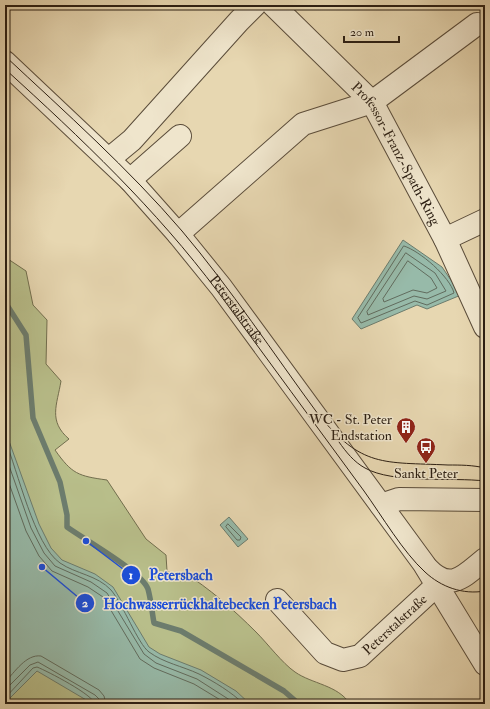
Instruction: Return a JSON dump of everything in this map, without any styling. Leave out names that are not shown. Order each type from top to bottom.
[{"type":"street","points":[[109,159],[132,140],[255,5]]},
{"type":"street","name":"Professor-Franz-Spath-Ring","points":[[274,5],[372,102],[445,239],[485,327]]},
{"type":"street","points":[[178,234],[303,124],[372,102],[477,24]]},
{"type":"street","name":"Peterstalstraße","points":[[5,62],[109,159],[130,180],[178,234],[221,288],[424,564],[485,664]]},
{"type":"street","points":[[130,180],[180,136]]},
{"type":"street","points":[[445,239],[485,220]]},
{"type":"street","points":[[381,505],[399,499],[485,500]]},
{"type":"street","points":[[424,564],[437,578],[445,582],[465,576],[485,559]]},
{"type":"street","name":"Peterstalstraße","points":[[277,600],[325,653],[343,660],[360,656],[437,585]]},
{"type":"green space","points":[[5,257],[26,271],[33,305],[47,320],[46,364],[61,381],[56,405],[56,419],[58,426],[69,439],[55,450],[61,458],[71,469],[82,475],[107,480],[146,539],[166,555],[167,571],[179,577],[183,572],[202,585],[248,624],[290,668],[302,676],[339,693],[350,704],[5,704]]},
{"type":"water","points":[[403,240],[442,267],[461,295],[427,309],[417,305],[361,329],[352,319]]},
{"type":"water","points":[[5,430],[39,524],[51,548],[62,560],[95,574],[113,587],[149,647],[160,654],[201,670],[236,691],[250,704],[93,704],[37,671],[5,703]]},
{"type":"water","points":[[229,517],[248,539],[238,547],[220,525]]},
{"type":"waterway","points":[[5,302],[26,335],[33,418],[60,482],[67,515],[67,527],[112,556],[143,582],[148,589],[154,623],[181,631],[284,691],[299,704]]},
{"type":"tram line","points":[[5,56],[118,163],[182,231],[235,298],[318,414],[334,432],[361,453],[375,459],[390,462],[466,465],[485,468]]},
{"type":"tram line","points":[[5,69],[62,121],[117,175],[194,261],[417,564],[431,577],[445,586],[461,591],[485,591]]},
{"type":"tram line","points":[[339,442],[357,463],[377,473],[407,478],[485,481]]},
{"type":"place","name":"WC - St. Peter Endstation","points":[[406,444]]},
{"type":"place","name":"Sankt Peter","points":[[426,464]]},
{"type":"place","name":"Petersbach","points":[[86,541]]},
{"type":"place","name":"Hochwasserrückhaltebecken Petersbach","points":[[42,567]]}]
